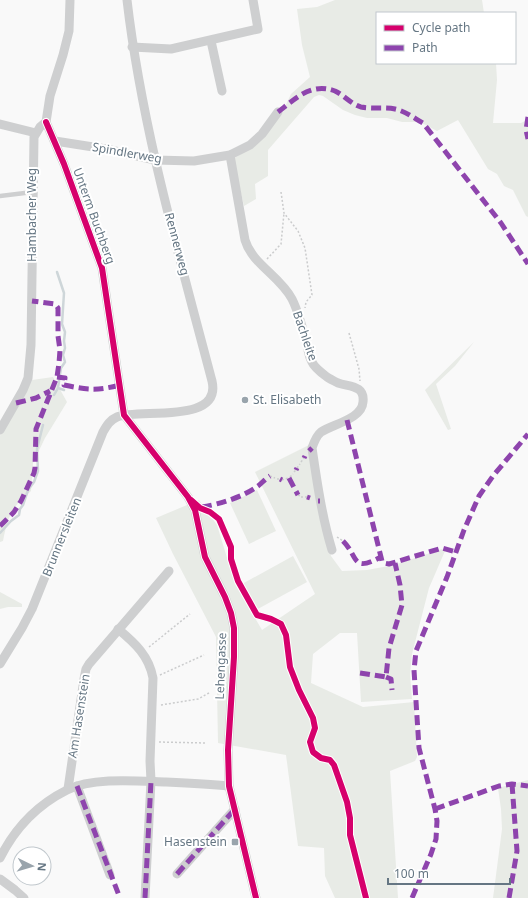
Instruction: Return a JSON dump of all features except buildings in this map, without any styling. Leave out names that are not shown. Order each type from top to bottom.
[{"type":"street","points":[[0,124],[36,134],[46,122],[50,96],[69,31],[70,0]]},
{"type":"street","name":"Rennerweg","points":[[124,415],[157,414],[193,409],[205,404],[213,391],[212,381],[155,160],[132,47],[127,0]]},
{"type":"street","points":[[132,47],[171,49],[258,29],[253,0]]},
{"type":"street","points":[[211,41],[222,91]]},
{"type":"street","name":"Spindlerweg","points":[[55,141],[106,149],[155,160],[194,161],[230,155],[250,145],[257,139],[278,112]]},
{"type":"street","name":"Unterm Buchberg","points":[[46,122],[55,141],[102,268],[124,415]]},
{"type":"street","name":"Hambacher Weg","points":[[0,430],[23,390],[28,378],[31,344],[33,147],[36,134]]},
{"type":"street","name":"Bachleite","points":[[230,155],[245,240],[250,253],[282,284],[291,298],[298,314],[312,363],[327,377],[338,383],[358,388]]},
{"type":"street","points":[[332,550],[320,501],[312,448],[314,440],[321,432],[347,420],[361,409],[363,397],[361,390],[358,388]]},
{"type":"street","name":"Brunnersleiten","points":[[0,664],[22,628],[40,591],[103,432],[108,422],[124,415]]},
{"type":"street","name":"Lehengasse","points":[[124,415],[188,497],[194,510],[205,557],[225,597],[231,613],[234,628],[234,657],[228,750],[229,786],[256,898]]},
{"type":"street","name":"Am Hasenstein","points":[[68,789],[86,669],[118,629],[169,571]]},
{"type":"street","points":[[118,629],[143,652],[152,670],[154,678],[151,781],[145,898]]},
{"type":"street","points":[[0,858],[11,838],[22,823],[46,803],[68,789],[77,786],[124,780],[229,786]]},
{"type":"street","points":[[77,786],[110,875]]},
{"type":"street","points":[[177,874],[235,809]]},
{"type":"street","points":[[0,879],[24,898]]},
{"type":"lane","points":[[0,196],[33,192]]},
{"type":"path","points":[[262,264],[281,244],[284,213],[281,192]]},
{"type":"path","points":[[284,213],[298,231],[305,248],[312,294],[306,302],[305,308]]},
{"type":"path","points":[[349,333],[359,368],[360,380],[358,388]]},
{"type":"path","points":[[270,476],[278,479],[289,478],[304,458]]},
{"type":"path","points":[[300,496],[307,497]]},
{"type":"path","points":[[143,652],[190,614]]},
{"type":"path","points":[[154,678],[204,655]]},
{"type":"path","points":[[153,707],[198,699],[209,693]]},
{"type":"path","points":[[151,742],[206,743]]},
{"type":"shaded area","points":[[335,0],[482,0],[484,12],[376,12],[376,64],[496,64],[497,80],[493,123],[521,123],[527,120],[528,121],[528,217],[526,216],[513,190],[504,186],[497,174],[488,169],[458,120],[437,131],[420,122],[402,122],[387,118],[367,118],[355,115],[343,110],[323,96],[319,95],[314,97],[268,150],[268,176],[255,184],[256,199],[244,206],[233,159],[246,151],[281,115],[291,94],[310,77],[302,45],[297,9],[317,7]]},
{"type":"shaded area","points":[[474,342],[455,366],[436,384],[451,429],[448,430],[425,390]]},
{"type":"shaded area","points":[[53,377],[67,402],[45,438],[33,463],[31,491],[19,502],[11,513],[3,541],[0,542],[1,431],[32,380]]},
{"type":"shaded area","points":[[309,445],[320,511],[331,556],[342,571],[367,570],[394,565],[442,549],[445,551],[429,588],[412,654],[410,674],[412,699],[361,702],[357,633],[340,633],[313,654],[311,683],[363,707],[414,702],[417,757],[415,761],[390,771],[398,898],[335,898],[325,876],[324,848],[298,846],[286,755],[218,743],[216,637],[156,518],[199,500],[217,525],[235,584],[262,630],[315,594],[255,472]]},
{"type":"shaded area","points":[[257,490],[276,531],[249,544],[230,503]]},
{"type":"shaded area","points":[[293,556],[307,582],[256,610],[242,584]]},
{"type":"shaded area","points":[[0,592],[22,604],[22,607],[8,607],[0,609]]},
{"type":"shaded area","points":[[528,780],[528,898],[493,898],[502,829],[498,788]]},
{"type":"waterway","points":[[54,395],[58,388],[61,368],[65,362],[63,355],[65,348],[65,332],[62,324],[64,293],[57,272]]},
{"type":"waterway","points":[[58,388],[64,390]]},
{"type":"waterway","points":[[0,533],[19,515],[28,490],[34,482],[38,471],[37,449],[43,425]]},
{"type":"marked path","points":[[278,112],[304,93],[311,90],[326,89],[335,91],[358,106],[365,108],[387,108],[399,110],[423,123],[501,223],[528,264]]},
{"type":"marked path","points":[[528,117],[526,130],[528,139]]},
{"type":"marked path","points":[[0,526],[14,512],[21,501],[34,473],[36,429],[57,377],[59,363],[60,350],[58,336],[58,308],[55,304],[32,301]]},
{"type":"marked path","points":[[57,377],[65,378],[64,385],[80,388],[99,389],[120,385]]},
{"type":"marked path","points":[[16,403],[36,398],[50,391]]},
{"type":"marked path","points":[[347,420],[382,561],[389,564],[442,548],[456,552]]},
{"type":"marked path","points":[[412,898],[436,839],[437,821],[419,748],[414,670],[416,651],[479,496],[493,476],[528,434]]},
{"type":"marked path","points":[[309,451],[312,448]]},
{"type":"marked path","points":[[202,507],[224,502],[245,494],[270,476]]},
{"type":"marked path","points":[[289,478],[298,495]]},
{"type":"marked path","points":[[343,541],[360,563],[365,564],[381,557]]},
{"type":"marked path","points":[[360,673],[386,677],[389,648],[402,605],[400,585],[395,563]]},
{"type":"marked path","points":[[386,677],[391,679],[392,690]]},
{"type":"marked path","points":[[145,898],[151,781]]},
{"type":"marked path","points":[[435,809],[499,786],[512,784],[528,786]]},
{"type":"marked path","points":[[509,898],[517,851],[512,784]]},
{"type":"marked path","points":[[77,786],[120,898]]},
{"type":"marked path","points":[[177,874],[235,809]]},
{"type":"cycle path","points":[[46,122],[64,164],[102,268],[124,415],[188,497],[195,510],[205,557],[225,597],[231,613],[234,628],[234,657],[228,750],[229,786],[256,898]]},
{"type":"cycle path","points":[[191,500],[200,508],[210,512],[219,519],[231,547],[231,559],[238,581],[257,615],[281,624],[286,635],[290,667],[299,690],[313,718],[315,728],[310,742],[313,752],[321,758],[330,760],[334,765],[347,802],[350,818],[350,835],[366,898]]},
{"type":"place","name":"St. Elisabeth","points":[[245,400]]},
{"type":"place","name":"Hasenstein","points":[[235,842]]}]
